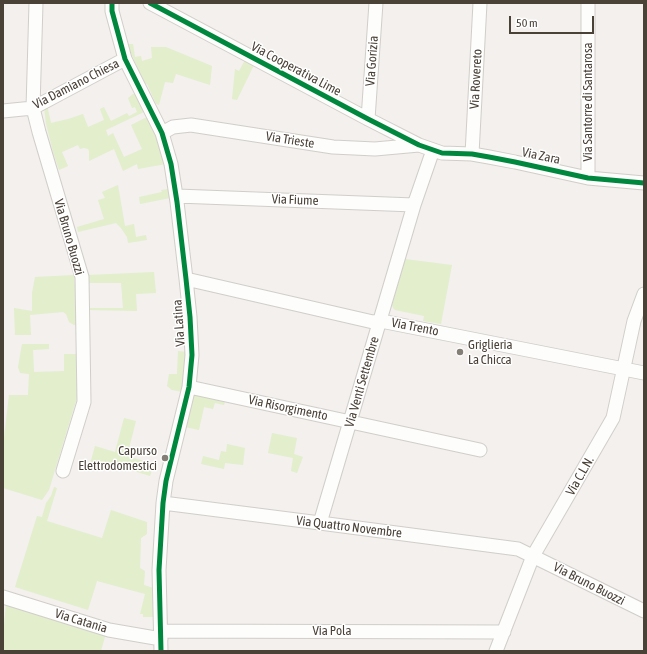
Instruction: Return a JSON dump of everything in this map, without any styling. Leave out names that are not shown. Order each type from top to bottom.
[{"type":"street","name":"Via Bruno Buozzi","points":[[36,3],[33,108],[82,277],[84,402],[63,471]]},
{"type":"street","name":"Via Latina","points":[[112,3],[112,11],[125,60],[162,132],[171,164],[190,317],[192,355],[189,387],[166,480],[163,503],[159,570],[161,640]]},
{"type":"street","name":"Via Cooperativa Lime","points":[[150,3],[368,119],[419,145],[434,150]]},
{"type":"street","name":"Via Gorizia","points":[[368,119],[376,3]]},
{"type":"street","name":"Via Rovereto","points":[[472,154],[480,3]]},
{"type":"street","name":"Via Santorre di Santarosa","points":[[588,3],[588,178]]},
{"type":"street","name":"Via Damiano Chiesa","points":[[3,111],[33,108],[125,60]]},
{"type":"street","name":"Via Trieste","points":[[162,132],[173,127],[191,125],[333,147],[375,149],[419,145]]},
{"type":"street","name":"Via Zara","points":[[434,150],[442,153],[472,154],[588,178],[644,182]]},
{"type":"street","name":"Via Venti Settembre","points":[[320,523],[414,205],[434,150]]},
{"type":"street","name":"Via Fiume","points":[[176,196],[414,205]]},
{"type":"street","name":"Via Trento","points":[[186,279],[373,322],[380,321],[644,372]]},
{"type":"street","name":"Via C.L.N.","points":[[496,651],[534,556],[613,418],[634,321],[644,294]]},
{"type":"street","name":"Via Risorgimento","points":[[189,387],[480,450]]},
{"type":"street","name":"Via Quattro Novembre","points":[[163,503],[518,549],[534,556]]},
{"type":"street","name":"Via Bruno Buozzi","points":[[534,556],[644,611]]},
{"type":"street","name":"Via Catania","points":[[3,597],[109,630],[161,640]]},
{"type":"street","name":"Via Pola","points":[[161,640],[504,632]]},
{"type":"green space","points":[[127,44],[133,44],[135,57],[141,56],[142,61],[152,58],[151,47],[166,47],[212,66],[210,85],[176,74],[173,83],[165,82],[159,105],[156,104],[147,84],[145,85]]},
{"type":"green space","points":[[246,58],[255,63],[237,100],[232,99],[235,69],[239,71]]},
{"type":"green space","points":[[135,94],[144,112],[106,130],[108,136],[113,133],[124,157],[142,149],[131,125],[147,117],[156,133],[166,164],[138,169],[137,164],[123,171],[114,149],[89,161],[88,149],[80,149],[78,145],[62,152],[68,166],[59,170],[46,124],[44,106],[47,105],[51,123],[83,114],[88,127],[104,120],[100,109],[104,107],[111,121],[127,113],[129,116],[137,112],[135,107],[132,108],[128,98]]},
{"type":"green space","points":[[118,185],[125,226],[134,224],[136,237],[146,235],[147,240],[128,243],[127,237],[116,223],[78,232],[77,227],[104,219],[98,200],[105,198],[102,192]]},
{"type":"green space","points":[[169,189],[170,198],[140,204],[139,197]]},
{"type":"green space","points":[[405,259],[452,265],[441,324],[423,321],[424,316],[395,310],[393,308],[392,305]]},
{"type":"green space","points":[[154,272],[156,293],[136,294],[137,311],[88,310],[88,308],[123,308],[121,283],[88,283],[88,275]]},
{"type":"green space","points":[[74,275],[78,324],[74,325],[69,322],[66,314],[63,312],[30,315],[31,335],[15,335],[14,308],[32,311],[32,293],[35,277]]},
{"type":"green space","points":[[22,344],[49,344],[49,349],[33,350],[34,372],[64,371],[64,354],[79,354],[80,388],[49,490],[42,500],[3,488],[3,446],[9,395],[28,395],[29,374],[20,373],[18,367]]},
{"type":"green space","points":[[178,351],[187,352],[183,392],[172,390],[167,386],[169,374],[177,374]]},
{"type":"green space","points":[[194,393],[226,398],[224,405],[215,403],[213,409],[204,407],[199,430],[185,427]]},
{"type":"green space","points":[[124,418],[136,421],[127,456],[154,464],[150,476],[109,463],[106,469],[90,464],[95,446],[115,452]]},
{"type":"green space","points":[[272,433],[297,438],[294,454],[303,457],[297,473],[291,471],[293,458],[268,453]]},
{"type":"green space","points":[[227,444],[245,448],[243,465],[225,463],[224,469],[201,464],[203,456],[219,460],[221,451],[226,452]]},
{"type":"green space","points":[[54,487],[57,488],[47,521],[102,538],[111,510],[147,522],[147,534],[141,538],[140,568],[145,571],[144,585],[153,588],[154,617],[143,617],[143,614],[140,614],[145,594],[97,581],[88,610],[15,587],[37,516],[42,517],[46,503],[51,496]]},
{"type":"green space","points":[[6,603],[106,633],[101,651],[3,651]]},
{"type":"cycle path","points":[[112,3],[112,11],[125,59],[162,133],[171,164],[177,202],[190,317],[192,355],[189,387],[166,481],[163,503],[159,570],[161,651]]},
{"type":"cycle path","points":[[150,3],[419,145],[442,153],[472,154],[588,178],[644,183]]},
{"type":"place","name":"Griglieria La Chicca","points":[[460,352]]},
{"type":"place","name":"Capurso Elettrodomestici","points":[[165,458]]}]
